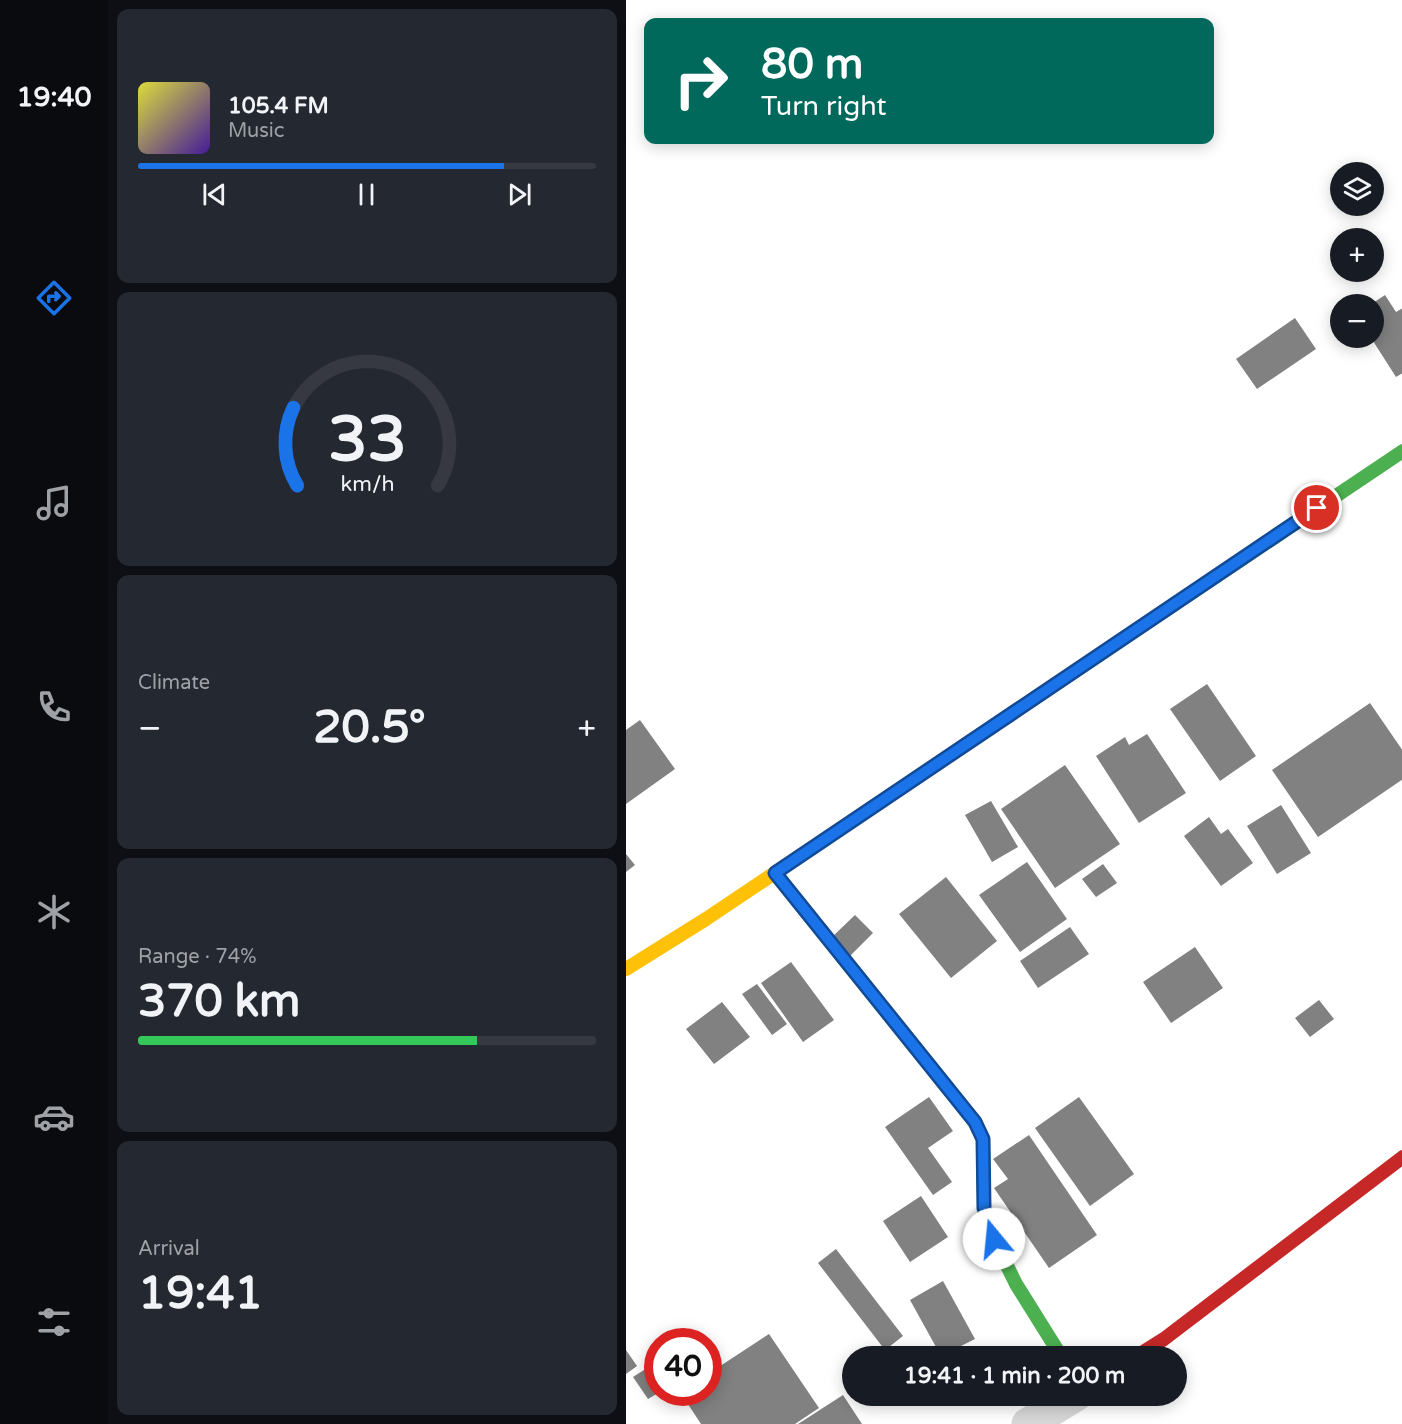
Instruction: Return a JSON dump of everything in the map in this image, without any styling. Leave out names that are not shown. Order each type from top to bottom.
[{"type":"main road","points":[[626,969],[775,873],[1403,451]]},
{"type":"main road","points":[[775,873],[975,1122],[983,1139],[984,1208],[994,1239],[1016,1284],[1055,1346]]},
{"type":"main road","points":[[1153,1346],[1403,1157]]},
{"type":"street","points":[[1028,1424],[1058,1406]]},
{"type":"building","points":[[1384,296],[1396,312],[1403,308],[1403,373],[1396,377],[1377,348],[1384,348]]},
{"type":"building","points":[[1295,318],[1316,349],[1257,389],[1236,359]]},
{"type":"building","points":[[1207,684],[1256,756],[1220,781],[1170,709]]},
{"type":"building","points":[[1370,703],[1403,751],[1403,779],[1318,837],[1272,770]]},
{"type":"building","points":[[640,720],[675,769],[626,804],[626,730]]},
{"type":"building","points":[[1147,734],[1186,793],[1139,823],[1096,756],[1125,737],[1129,745]]},
{"type":"building","points":[[1065,765],[1120,844],[1055,888],[1001,809]]},
{"type":"building","points":[[991,801],[1018,847],[992,862],[965,815]]},
{"type":"building","points":[[1281,805],[1311,853],[1277,874],[1247,826]]},
{"type":"building","points":[[1209,817],[1221,834],[1228,829],[1253,863],[1221,886],[1184,836]]},
{"type":"building","points":[[626,854],[635,865],[626,872]]},
{"type":"building","points":[[1027,862],[1067,919],[1020,952],[979,895]]},
{"type":"building","points":[[1103,864],[1117,883],[1096,897],[1082,879]]},
{"type":"building","points":[[946,877],[997,941],[951,978],[899,914]]},
{"type":"building","points":[[855,915],[873,933],[849,957],[831,938]]},
{"type":"building","points":[[1070,927],[1089,954],[1038,988],[1020,961]]},
{"type":"building","points":[[1195,947],[1223,988],[1171,1023],[1143,982]]},
{"type":"building","points":[[791,962],[834,1020],[803,1042],[761,983]]},
{"type":"building","points":[[757,984],[787,1024],[772,1035],[742,994]]},
{"type":"building","points":[[1319,1000],[1334,1019],[1310,1037],[1295,1018]]},
{"type":"building","points":[[722,1002],[750,1037],[714,1064],[686,1029]]},
{"type":"building","points":[[929,1097],[953,1131],[928,1148],[952,1182],[933,1195],[885,1127]]},
{"type":"building","points":[[1079,1097],[1134,1174],[1090,1206],[1035,1128]]},
{"type":"building","points":[[1029,1135],[1097,1235],[1049,1268],[994,1188],[1008,1179],[993,1159]]},
{"type":"building","points":[[921,1196],[948,1237],[910,1262],[883,1221]]},
{"type":"building","points":[[836,1249],[903,1336],[890,1346],[882,1346],[818,1263]]},
{"type":"building","points":[[943,1281],[975,1339],[961,1346],[935,1346],[910,1300]]},
{"type":"building","points":[[769,1334],[819,1408],[795,1424],[701,1424],[689,1406],[722,1406],[722,1365]]},
{"type":"building","points":[[626,1350],[637,1366],[626,1374]]},
{"type":"building","points":[[644,1370],[644,1393],[633,1377]]},
{"type":"building","points":[[842,1396],[842,1406],[850,1406],[862,1424],[798,1424]]},
{"type":"traffic: fast","points":[[1090,661],[1403,451]]},
{"type":"traffic: fast","points":[[927,1062],[975,1122],[983,1139],[984,1208],[994,1239],[1016,1284],[1055,1346]]},
{"type":"traffic: slow","points":[[626,969],[706,919],[876,805]]},
{"type":"traffic: slow","points":[[775,873],[927,1062]]},
{"type":"traffic: jam","points":[[876,805],[1090,661]]},
{"type":"traffic: jam","points":[[1153,1346],[1403,1157]]},
{"type":"route","points":[[994,1239],[984,1208],[983,1139],[975,1122],[775,873],[1317,508]]}]
